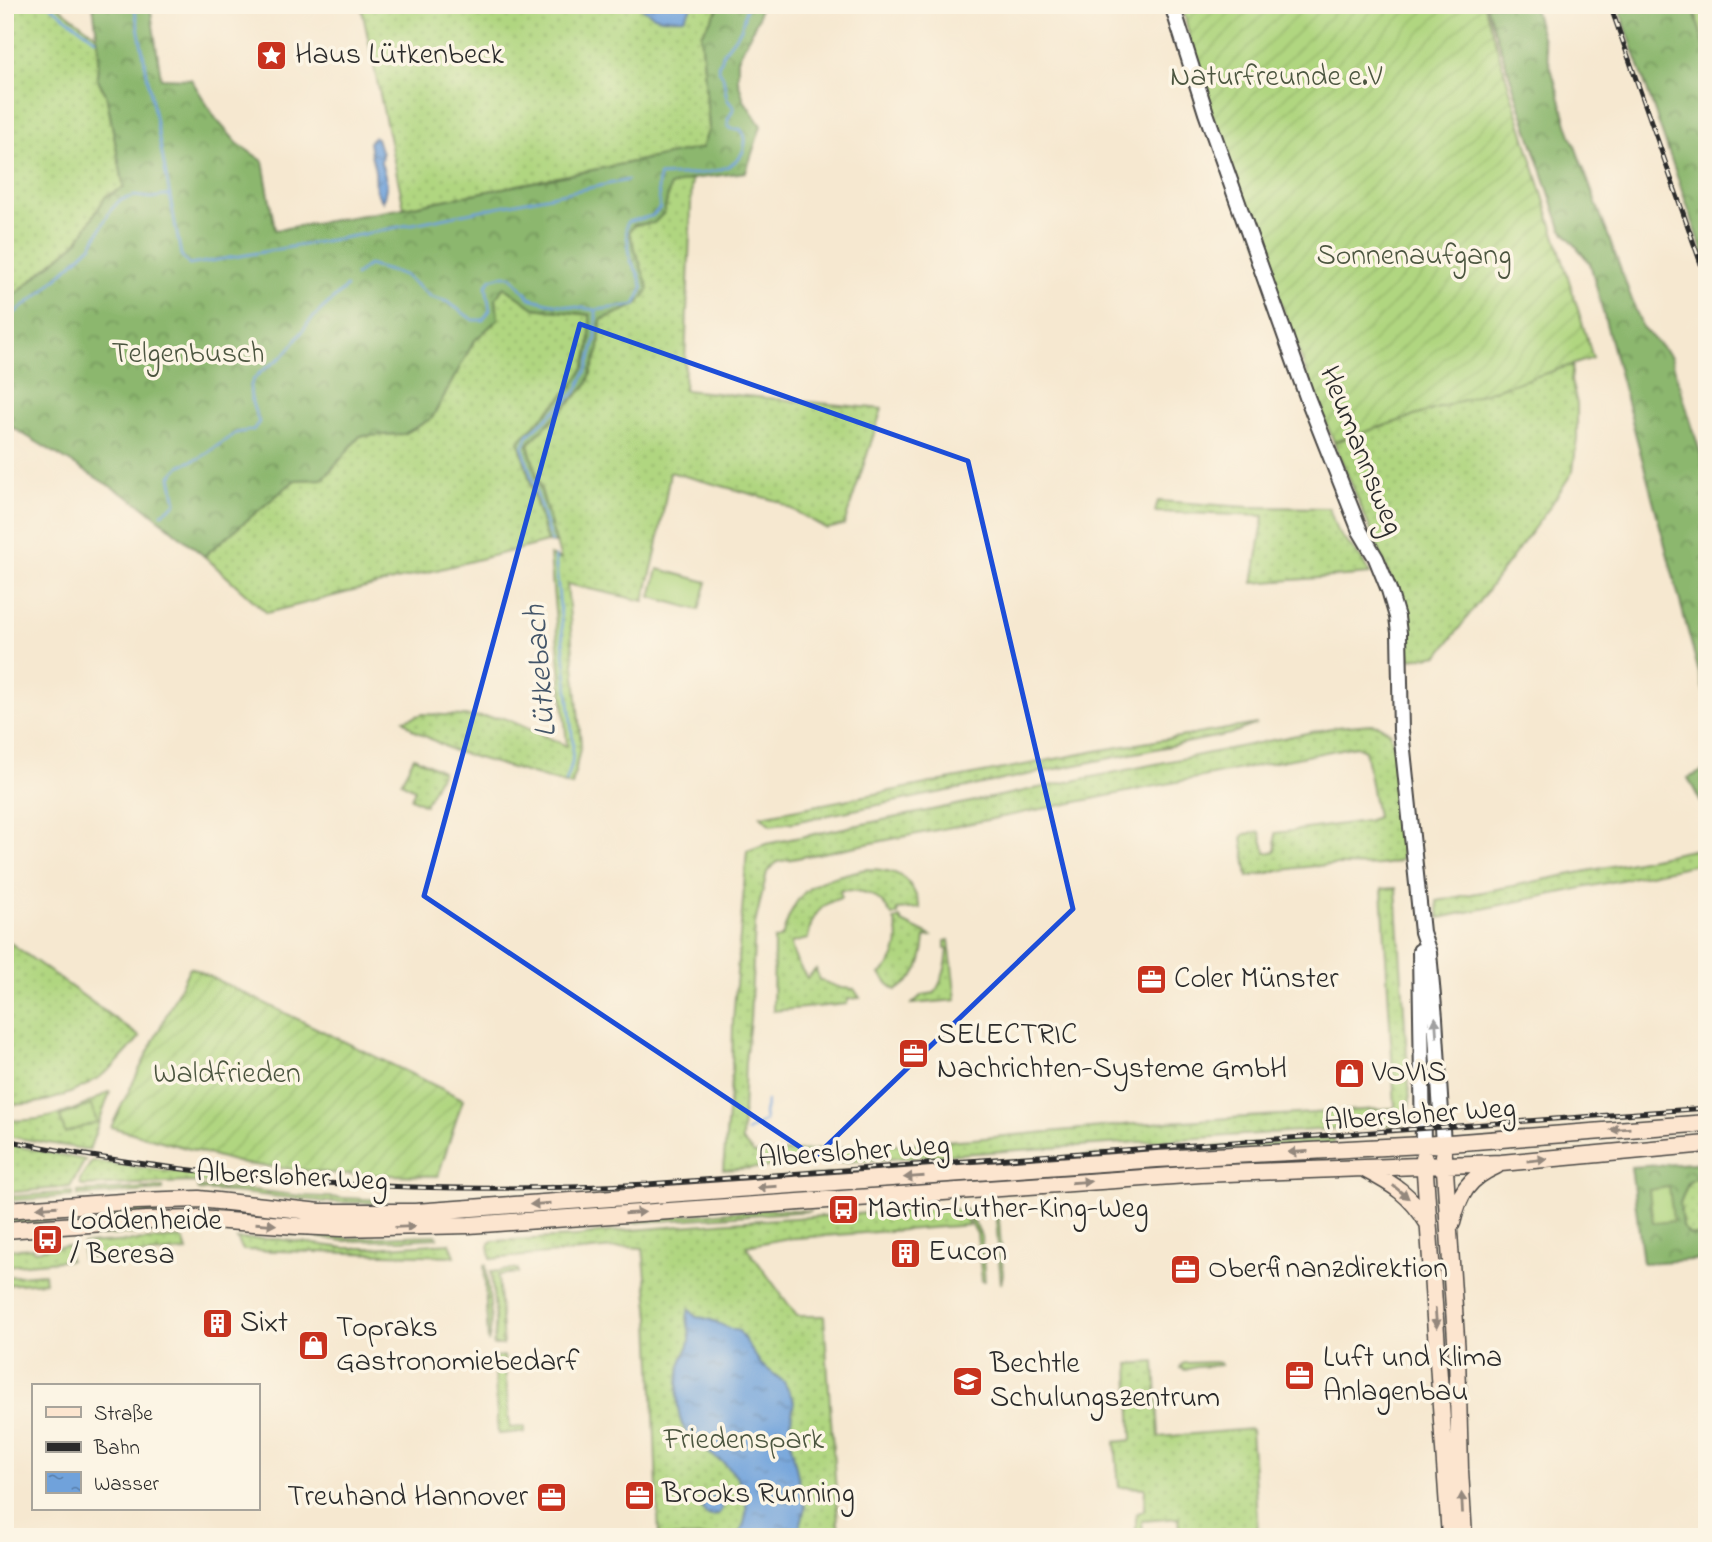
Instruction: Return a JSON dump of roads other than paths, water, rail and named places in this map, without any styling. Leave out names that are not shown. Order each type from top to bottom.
[{"type":"main road","name":"Albersloher Weg","points":[[5,1210],[199,1199],[311,1211],[415,1212],[1143,1160],[1443,1144],[1707,1123]]},
{"type":"main road","points":[[1443,1144],[1457,1354],[1464,1537]]},
{"type":"main road","name":"Albersloher Weg","points":[[5,1230],[198,1219],[341,1228],[469,1225],[1201,1174],[1501,1163],[1707,1144]]},
{"type":"main road","points":[[1423,1145],[1450,1537]]},
{"type":"main road","points":[[1448,1238],[1458,1202],[1465,1188],[1486,1170],[1501,1163]]},
{"type":"main road","points":[[1363,1169],[1406,1194],[1430,1226]]},
{"type":"street","name":"Heumannsweg","points":[[1171,5],[1206,113],[1307,397],[1360,531],[1376,558],[1397,617],[1401,731],[1422,932],[1423,1145]]},
{"type":"street","name":"Heumannsweg","points":[[1422,932],[1429,953],[1443,1144]]},
{"type":"water","points":[[638,5],[693,5],[684,18],[669,19],[654,16]]},
{"type":"water","points":[[374,137],[377,138],[382,154],[381,162],[387,183],[383,202],[376,188],[369,145]]},
{"type":"water","points":[[689,1309],[696,1317],[709,1319],[739,1331],[761,1364],[784,1382],[794,1401],[791,1445],[805,1507],[798,1537],[738,1537],[743,1527],[746,1508],[743,1489],[725,1464],[694,1442],[683,1427],[678,1408],[678,1390],[680,1366],[690,1340],[687,1318]]},
{"type":"water","points":[[712,1496],[719,1499],[722,1506],[719,1513],[712,1516],[705,1513],[702,1506],[705,1499]]},
{"type":"waterway","points":[[49,5],[95,39]]},
{"type":"waterway","points":[[134,5],[181,255],[189,265],[359,235],[628,180]]},
{"type":"waterway","points":[[355,276],[368,265],[404,275],[431,297],[448,302],[473,320],[483,320],[490,310],[486,286],[491,279],[501,276],[511,276],[530,298],[548,303],[596,310],[635,305],[643,288],[631,261],[627,222],[652,216],[660,208],[659,176],[719,170],[739,158],[744,149],[743,133],[740,129],[731,129],[728,125],[734,108],[727,99],[718,65],[723,53],[741,29],[747,5]]},
{"type":"waterway","points":[[5,320],[40,294],[92,245],[110,211],[120,200],[135,196],[151,198],[170,195]]},
{"type":"waterway","points":[[162,514],[176,503],[171,476],[181,465],[200,458],[236,433],[253,430],[259,422],[250,394],[253,381],[259,373],[284,355],[310,321],[346,287]]},
{"type":"waterway","name":"Lütkebach","points":[[551,542],[523,448],[528,435],[576,392],[588,367],[596,338],[596,310]]},
{"type":"waterway","name":"Lütkebach","points":[[555,556],[573,743],[572,763],[566,782]]},
{"type":"waterway","points":[[747,1132],[765,1121],[767,1101]]},
{"type":"railway","points":[[1610,5],[1707,281]]},
{"type":"railway","points":[[5,1140],[191,1170],[324,1183],[463,1188],[555,1187],[648,1184],[1707,1108]]},
{"type":"place","name":"Haus Lütkenbeck","points":[[272,56]]},
{"type":"place","name":"Coler Münster","points":[[1151,980]]},
{"type":"place","name":"SELECTRIC Nachrichten-Systeme GmbH","points":[[914,1053]]},
{"type":"place","name":"VOVIS","points":[[1349,1074]]},
{"type":"place","name":"Martin-Luther-King-Weg","points":[[844,1210]]},
{"type":"place","name":"Loddenheide / Beresa","points":[[47,1239]]},
{"type":"place","name":"Eucon","points":[[905,1253]]},
{"type":"place","name":"Oberfinanzdirektion","points":[[1185,1270]]},
{"type":"place","name":"Sixt","points":[[217,1324]]},
{"type":"place","name":"Topraks Gastronomiebedarf","points":[[313,1346]]},
{"type":"place","name":"Luft und Klima Anlagenbau","points":[[1300,1376]]},
{"type":"place","name":"Bechtle Schulungszentrum","points":[[967,1382]]},
{"type":"place","name":"Brooks Running","points":[[639,1495]]},
{"type":"place","name":"Treuhand Hannover","points":[[551,1498]]},
{"type":"park label","name":"Naturfreunde e.V","points":[[1276,78]]},
{"type":"park label","name":"Sonnenaufgang","points":[[1414,257]]},
{"type":"park label","name":"Telgenbusch","points":[[188,355]]},
{"type":"park label","name":"Waldfrieden","points":[[227,1075]]},
{"type":"park label","name":"Friedenspark","points":[[744,1441]]}]
